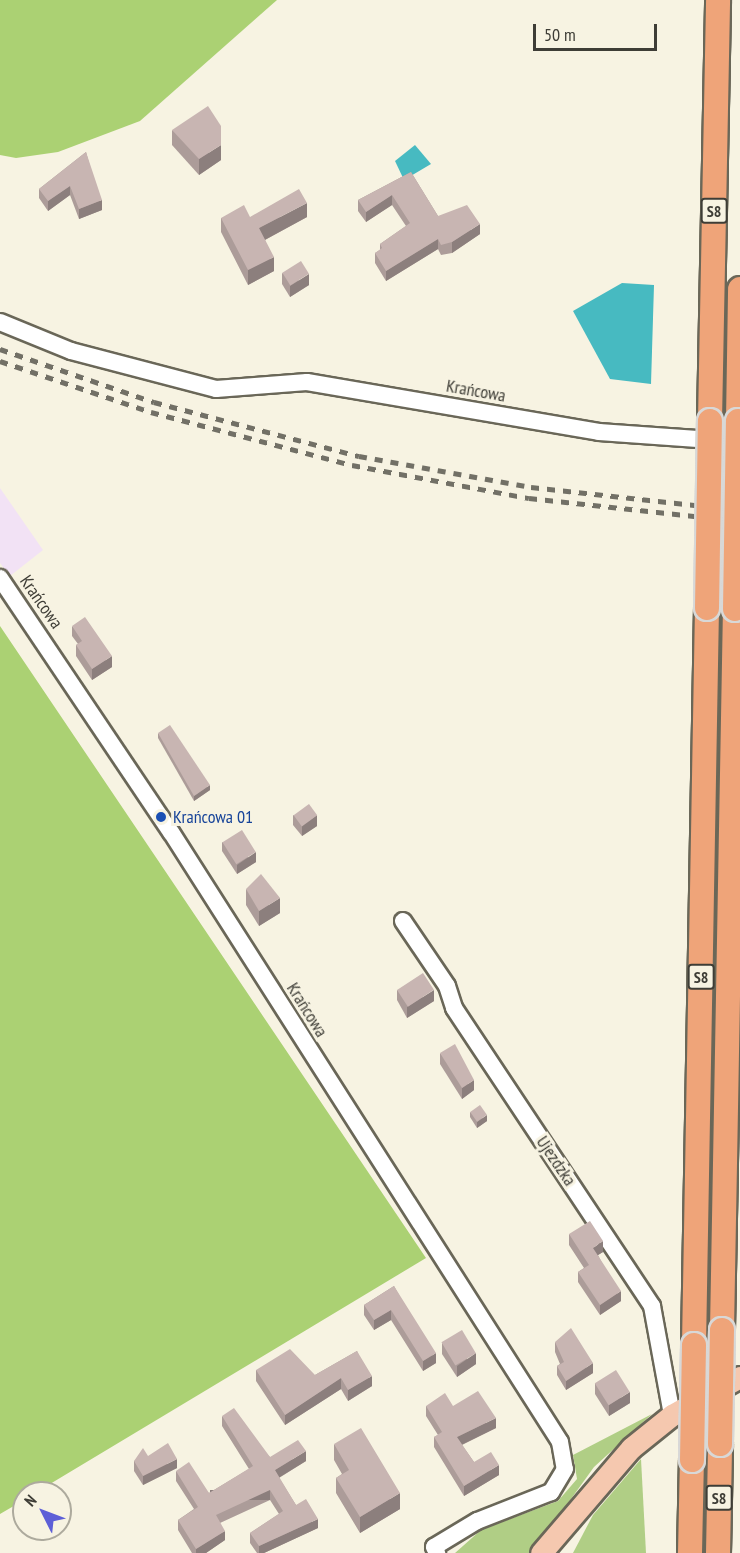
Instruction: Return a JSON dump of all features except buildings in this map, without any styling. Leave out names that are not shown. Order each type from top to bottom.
[{"type":"highway","name":"S8","points":[[690,1553],[718,0]]},
{"type":"highway","name":"S8","points":[[718,1553],[740,290]]},
{"type":"main road","points":[[541,1553],[580,1503],[631,1448],[672,1415],[740,1377]]},
{"type":"main road","points":[[557,1553],[580,1503]]},
{"type":"street","name":"Krańcowa","points":[[0,322],[71,351],[216,389],[307,382],[599,432],[739,432]]},
{"type":"street","name":"Krańcowa","points":[[0,578],[171,832],[560,1442],[565,1469],[551,1492],[477,1521],[432,1551]]},
{"type":"street","name":"Ujezdzka","points":[[403,921],[652,1306],[672,1415]]},
{"type":"shaded area","points":[[0,488],[43,550],[10,576],[0,563]]},
{"type":"green space","points":[[0,0],[277,0],[140,121],[58,152],[16,158],[0,155]]},
{"type":"green space","points":[[0,626],[426,1258],[55,1481],[12,1481],[12,1507],[0,1514]]},
{"type":"green space","points":[[652,1414],[594,1467],[532,1553],[455,1553],[481,1530],[558,1501],[577,1479],[573,1455]]},
{"type":"green space","points":[[641,1459],[646,1553],[573,1553],[593,1515]]},
{"type":"water","points":[[415,145],[431,164],[404,180],[395,161]]},
{"type":"water","points":[[622,283],[654,285],[651,384],[610,379],[573,311]]},
{"type":"railway","points":[[0,349],[154,402],[359,456],[531,487],[740,510]]},
{"type":"railway","points":[[0,361],[151,412],[352,465],[529,498],[740,521]]},
{"type":"place","name":"Krańcowa 01","points":[[161,817]]}]
